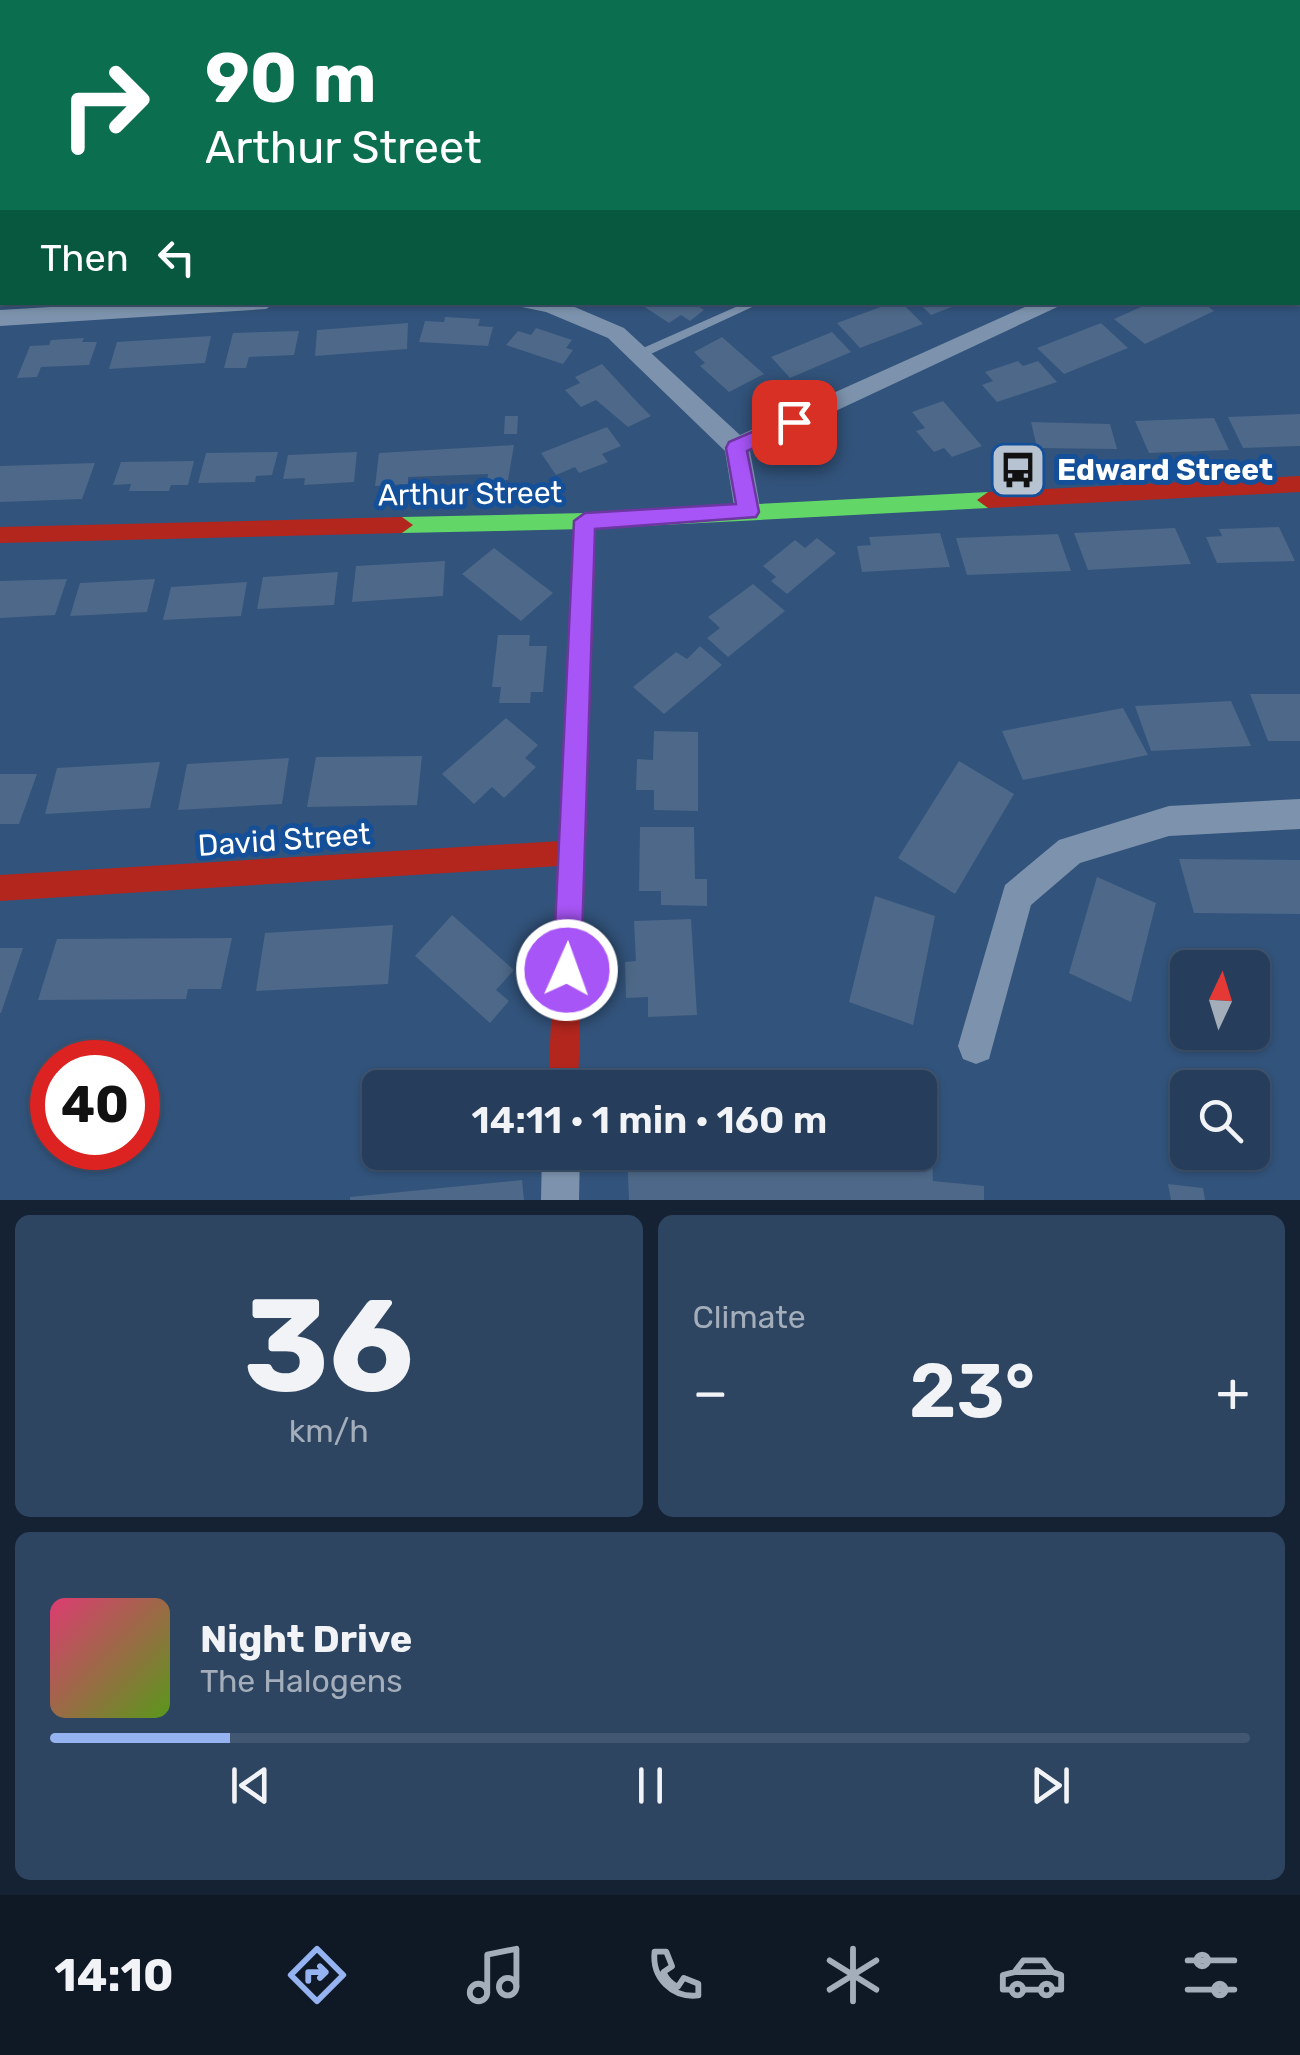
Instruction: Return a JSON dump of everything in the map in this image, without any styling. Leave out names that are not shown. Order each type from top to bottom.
[{"type":"street","points":[[0,318],[216,305]]},
{"type":"street","points":[[546,305],[616,333],[736,448],[748,512]]},
{"type":"street","points":[[736,448],[1050,305]]},
{"type":"street","name":"Arthur Street","points":[[0,535],[585,521],[1300,484]]},
{"type":"street","points":[[565,1070],[585,521]]},
{"type":"street","points":[[976,1046],[1018,896],[1070,850],[1169,821],[1300,814]]},
{"type":"street","name":"David Street","points":[[0,888],[571,852]]},
{"type":"street","points":[[560,1200],[561,1170]]},
{"type":"lane","points":[[638,354],[751,305]]},
{"type":"building","points":[[642,305],[696,305],[704,310],[690,321],[681,315],[669,323]]},
{"type":"building","points":[[886,305],[904,305],[923,324],[860,348],[837,323]]},
{"type":"building","points":[[921,305],[957,305],[931,315]]},
{"type":"building","points":[[1145,305],[1206,305],[1214,311],[1145,344],[1114,319]]},
{"type":"building","points":[[445,317],[480,319],[478,326],[493,327],[488,346],[419,342],[425,321],[444,322]]},
{"type":"building","points":[[408,323],[407,349],[315,356],[317,330]]},
{"type":"building","points":[[1101,323],[1128,348],[1064,374],[1037,348]]},
{"type":"building","points":[[536,328],[572,340],[566,348],[573,350],[563,364],[506,345],[518,331],[531,335]]},
{"type":"building","points":[[299,331],[294,355],[249,357],[246,368],[224,368],[233,333]]},
{"type":"building","points":[[832,332],[851,352],[790,378],[771,357]]},
{"type":"building","points":[[211,336],[205,363],[109,369],[117,342]]},
{"type":"building","points":[[722,337],[764,374],[729,392],[700,366],[705,363],[694,352]]},
{"type":"building","points":[[84,338],[82,342],[97,342],[89,365],[41,367],[37,377],[17,378],[30,346]]},
{"type":"building","points":[[1018,361],[1023,366],[1038,361],[1057,382],[997,402],[982,385],[993,381],[985,372]]},
{"type":"building","points":[[602,364],[651,416],[628,427],[596,400],[581,407],[565,390],[580,383],[575,377]]},
{"type":"building","points":[[943,401],[982,446],[952,457],[944,448],[934,452],[916,431],[925,428],[912,412]]},
{"type":"building","points":[[1300,414],[1300,446],[1243,448],[1228,417]]},
{"type":"building","points":[[505,416],[518,416],[517,434],[504,434]]},
{"type":"building","points":[[1214,418],[1229,450],[1149,453],[1135,421]]},
{"type":"building","points":[[1031,422],[1110,424],[1117,449],[1037,448]]},
{"type":"building","points":[[607,427],[621,446],[602,454],[608,462],[579,473],[575,467],[556,475],[541,453]]},
{"type":"building","points":[[514,445],[508,480],[487,481],[488,474],[408,477],[408,484],[375,486],[379,453]]},
{"type":"building","points":[[278,452],[272,475],[256,476],[255,482],[198,483],[206,453]]},
{"type":"building","points":[[357,452],[354,482],[304,485],[305,478],[283,479],[288,455]]},
{"type":"building","points":[[194,461],[188,485],[171,485],[169,491],[129,491],[131,484],[113,485],[121,462]]},
{"type":"building","points":[[95,463],[82,499],[0,502],[0,466]]},
{"type":"building","points":[[1279,527],[1295,561],[1217,563],[1206,537],[1222,536],[1219,529]]},
{"type":"building","points":[[1175,528],[1191,564],[1088,570],[1074,533]]},
{"type":"building","points":[[940,533],[950,567],[862,572],[857,546],[871,545],[869,537]]},
{"type":"building","points":[[1058,534],[1071,571],[967,575],[956,538]]},
{"type":"building","points":[[817,538],[836,553],[787,594],[771,581],[776,577],[763,566],[795,540],[805,548]]},
{"type":"building","points":[[494,548],[553,593],[521,621],[462,574]]},
{"type":"building","points":[[445,561],[443,596],[352,602],[356,566]]},
{"type":"building","points":[[338,572],[334,605],[257,609],[263,577]]},
{"type":"building","points":[[67,579],[55,615],[0,618],[0,581]]},
{"type":"building","points":[[155,579],[147,612],[70,616],[80,583]]},
{"type":"building","points":[[247,582],[241,616],[163,620],[171,587]]},
{"type":"building","points":[[753,584],[785,611],[728,657],[707,638],[720,628],[708,617]]},
{"type":"building","points":[[498,635],[530,635],[529,646],[547,646],[543,692],[531,692],[530,703],[499,703],[501,687],[492,687]]},
{"type":"building","points":[[700,646],[722,665],[664,714],[633,687],[676,652],[687,659]]},
{"type":"building","points":[[1250,694],[1300,694],[1300,741],[1268,741]]},
{"type":"building","points":[[1231,701],[1251,746],[1151,751],[1135,706]]},
{"type":"building","points":[[1123,708],[1148,755],[1023,780],[1002,731]]},
{"type":"building","points":[[506,718],[538,745],[525,758],[536,767],[504,798],[492,787],[474,804],[442,774]]},
{"type":"building","points":[[654,731],[698,732],[698,811],[654,810],[654,790],[636,790],[637,759],[653,760]]},
{"type":"building","points":[[422,756],[417,805],[307,807],[316,757]]},
{"type":"building","points":[[289,758],[282,804],[178,810],[187,764]]},
{"type":"building","points":[[959,761],[1014,794],[955,894],[898,858]]},
{"type":"building","points":[[160,762],[150,808],[45,814],[57,768]]},
{"type":"building","points":[[0,774],[37,774],[19,824],[0,824]]},
{"type":"building","points":[[640,827],[694,827],[695,879],[707,879],[707,906],[661,905],[661,891],[639,891]]},
{"type":"building","points":[[1179,859],[1300,860],[1300,914],[1194,913]]},
{"type":"building","points":[[1097,877],[1156,903],[1131,1002],[1069,973]]},
{"type":"building","points":[[875,896],[935,916],[913,1025],[849,1002]]},
{"type":"building","points":[[452,915],[514,970],[496,990],[509,1001],[490,1023],[415,956]]},
{"type":"building","points":[[691,919],[697,1015],[648,1017],[648,997],[626,998],[625,962],[636,961],[634,921]]},
{"type":"building","points":[[393,925],[388,984],[256,991],[265,933]]},
{"type":"building","points":[[232,938],[221,989],[188,989],[186,999],[38,1000],[57,939]]},
{"type":"building","points":[[0,948],[23,948],[1,1013],[0,1013]]},
{"type":"building","points":[[628,1170],[933,1170],[933,1181],[984,1186],[984,1200],[629,1200]]},
{"type":"building","points":[[522,1180],[524,1200],[350,1200],[350,1197]]},
{"type":"building","points":[[1168,1184],[1203,1188],[1205,1200],[1171,1200]]},
{"type":"traffic: fast","points":[[402,525],[585,521],[988,500]]},
{"type":"traffic: jam","points":[[988,500],[1300,484]]},
{"type":"traffic: jam","points":[[564,1070],[585,521]]},
{"type":"traffic: jam","points":[[0,535],[402,525]]},
{"type":"traffic: jam","points":[[0,888],[571,853]]},
{"type":"place","name":"Edward Street","points":[[1018,470]]},
{"type":"route","points":[[567,970],[585,521],[748,512],[736,448],[794,422]]}]
